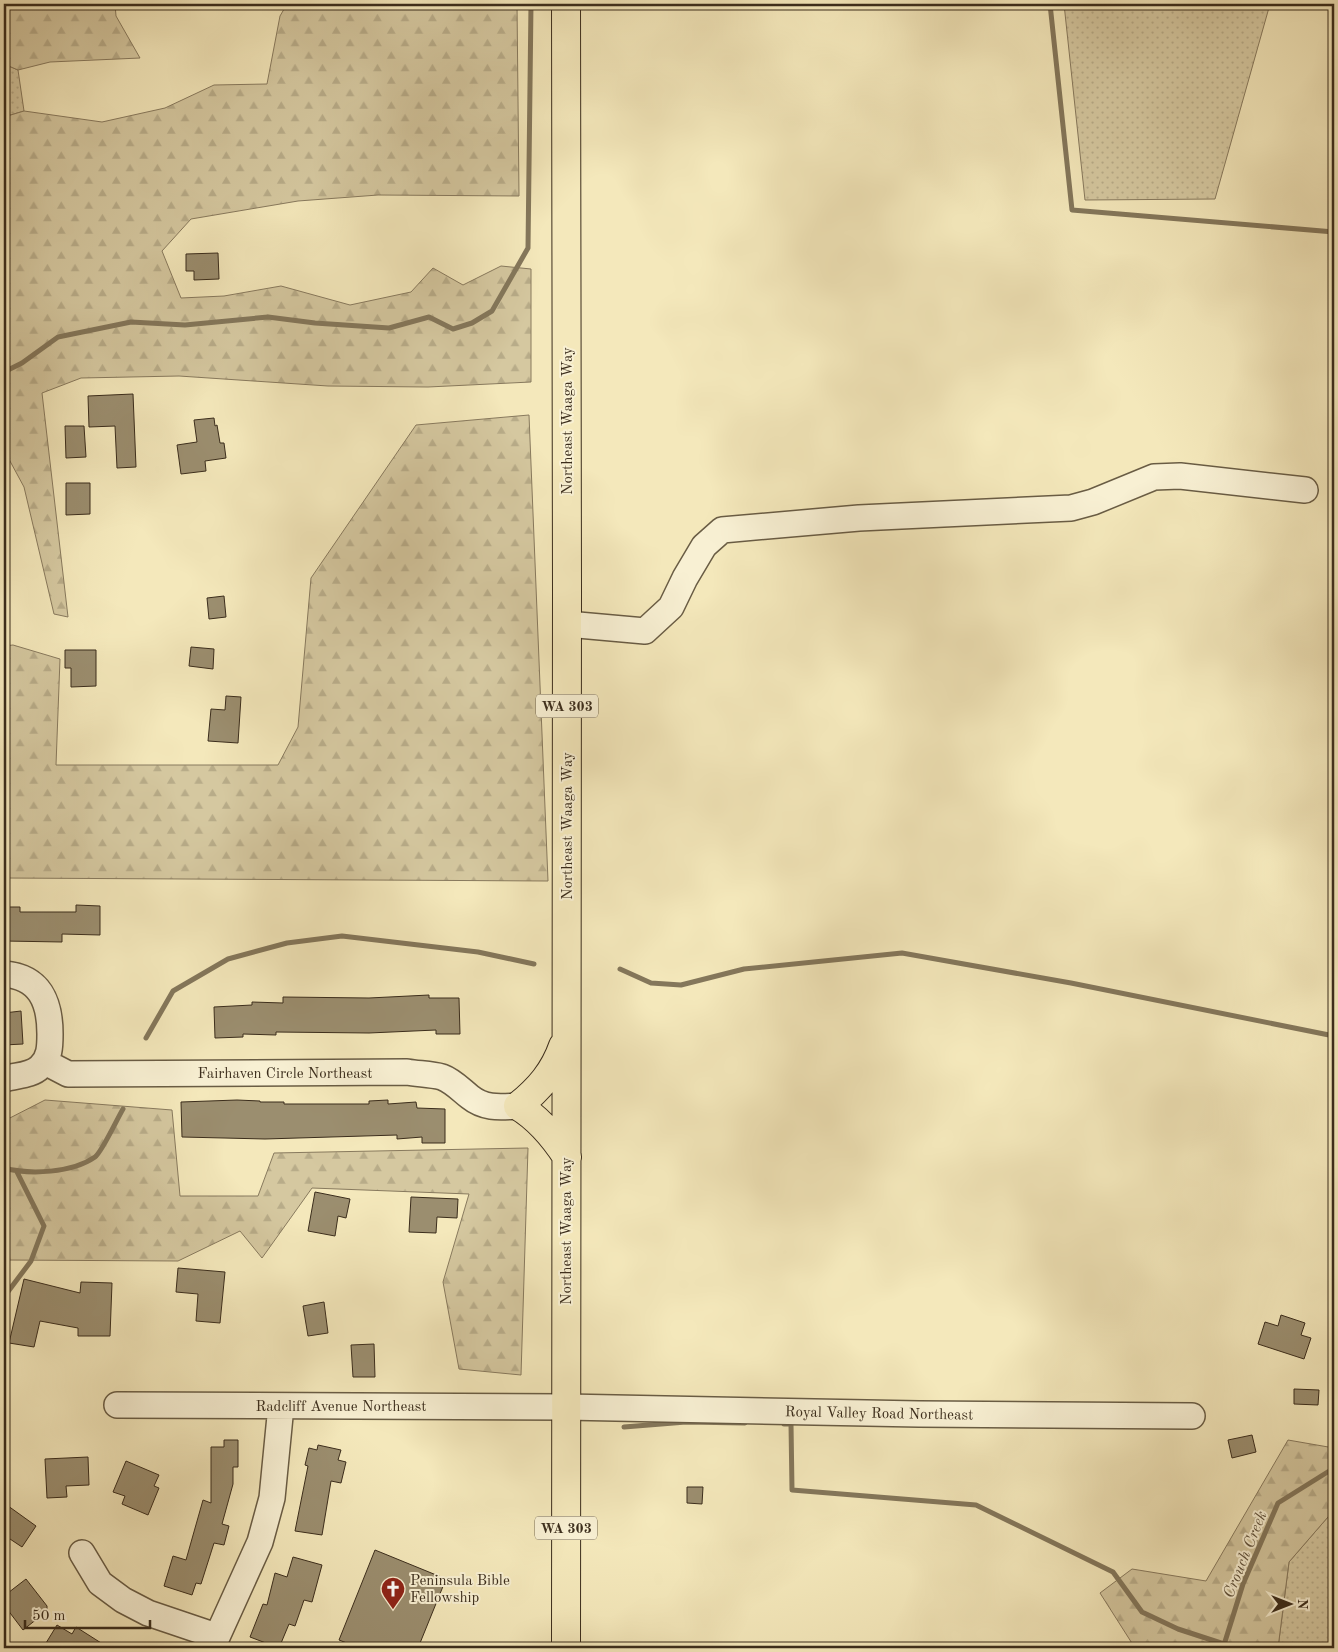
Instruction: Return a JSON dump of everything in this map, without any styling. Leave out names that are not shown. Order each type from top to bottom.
[{"type":"highway","name":"Northeast Waaga Way","points":[[566,4],[566,1648]]},
{"type":"highway","points":[[567,1037],[558,1062],[546,1080],[518,1106],[546,1129],[567,1157]]},
{"type":"street","points":[[567,624],[645,631],[671,607],[704,546],[722,530],[859,518],[1071,508],[1092,502],[1154,477],[1180,476],[1305,490]]},
{"type":"street","points":[[4,974],[19,976],[29,982],[41,994],[50,1016],[50,1046],[45,1062],[32,1073],[4,1079]]},
{"type":"street","name":"Fairhaven Circle Northeast","points":[[45,1062],[68,1074],[407,1072],[442,1077],[459,1087],[469,1097],[482,1105],[494,1108],[518,1106]]},
{"type":"street","name":"Radcliff Avenue Northeast","points":[[117,1405],[566,1407]]},
{"type":"street","points":[[82,1553],[100,1583],[122,1600],[214,1642],[260,1542],[272,1498],[281,1406]]},
{"type":"street","name":"Royal Valley Road Northeast","points":[[566,1407],[919,1414],[1192,1416]]},
{"type":"green space","points":[[4,4],[115,4],[116,16],[140,58],[50,62],[18,70],[4,64]]},
{"type":"green space","points":[[287,4],[517,4],[519,196],[378,195],[298,201],[191,219],[162,251],[181,298],[224,296],[281,286],[350,305],[411,292],[433,268],[463,285],[501,266],[531,269],[531,382],[428,387],[328,386],[179,376],[81,378],[42,393],[68,617],[54,614],[24,487],[4,450],[4,117],[24,111],[102,122],[165,108],[214,85],[267,84],[280,16]]},
{"type":"green space","points":[[1064,4],[1270,4],[1215,199],[1085,200]]},
{"type":"green space","points":[[4,64],[18,70],[24,111],[4,117]]},
{"type":"green space","points":[[529,415],[548,881],[4,878],[4,646],[13,645],[60,659],[56,765],[278,765],[298,727],[311,578],[416,425]]},
{"type":"green space","points":[[45,1100],[172,1110],[180,1196],[258,1196],[274,1153],[528,1148],[521,1375],[459,1369],[443,1282],[469,1194],[312,1188],[262,1258],[240,1231],[178,1261],[5,1260],[4,1263],[4,1121]]},
{"type":"green space","points":[[1288,1440],[1334,1448],[1334,1510],[1289,1562],[1278,1648],[1135,1648],[1100,1593],[1132,1569],[1206,1581]]},
{"type":"green space","points":[[1334,1510],[1334,1648],[1278,1648],[1289,1562]]},
{"type":"building","points":[[218,253],[219,279],[194,280],[194,271],[186,271],[186,254]]},
{"type":"building","points":[[133,394],[136,467],[117,468],[115,426],[89,427],[88,396]]},
{"type":"building","points":[[214,418],[220,443],[224,443],[226,458],[205,461],[206,471],[181,474],[177,445],[197,442],[194,420]]},
{"type":"building","points":[[65,426],[84,426],[86,457],[66,458]]},
{"type":"building","points":[[66,483],[90,483],[90,514],[66,515]]},
{"type":"building","points":[[224,596],[226,617],[209,619],[207,598]]},
{"type":"building","points":[[191,647],[214,649],[213,669],[189,666]]},
{"type":"building","points":[[65,650],[96,650],[96,686],[71,687],[71,668],[65,668]]},
{"type":"building","points":[[226,696],[241,697],[238,743],[208,741],[211,709],[225,710]]},
{"type":"building","points":[[76,905],[100,906],[100,935],[62,934],[62,942],[4,941],[4,907],[20,907],[20,912],[76,912]]},
{"type":"building","points":[[429,995],[429,998],[459,998],[460,1034],[436,1034],[436,1030],[369,1033],[276,1032],[276,1035],[243,1034],[243,1037],[215,1038],[214,1007],[252,1005],[252,1002],[283,1003],[283,997],[369,998]]},
{"type":"building","points":[[21,1011],[23,1044],[4,1045],[4,1013]]},
{"type":"building","points":[[237,1100],[284,1102],[284,1104],[369,1104],[369,1101],[388,1100],[388,1104],[416,1102],[417,1108],[445,1109],[445,1143],[422,1143],[422,1137],[397,1139],[397,1135],[265,1139],[182,1137],[181,1102]]},
{"type":"building","points":[[315,1192],[350,1199],[346,1218],[338,1216],[335,1236],[308,1231]]},
{"type":"building","points":[[411,1197],[458,1199],[457,1218],[437,1217],[436,1233],[409,1232]]},
{"type":"building","points":[[178,1268],[225,1272],[220,1323],[196,1321],[198,1294],[176,1292]]},
{"type":"building","points":[[24,1279],[80,1293],[81,1282],[112,1283],[110,1336],[78,1336],[78,1328],[40,1321],[34,1347],[9,1343]]},
{"type":"building","points":[[324,1302],[328,1333],[308,1336],[303,1306]]},
{"type":"building","points":[[1281,1315],[1305,1323],[1301,1335],[1311,1338],[1304,1359],[1258,1344],[1265,1322],[1278,1326]]},
{"type":"building","points":[[374,1344],[375,1377],[353,1377],[351,1345]]},
{"type":"building","points":[[1294,1389],[1319,1390],[1318,1405],[1294,1404]]},
{"type":"building","points":[[1252,1435],[1256,1452],[1232,1458],[1228,1440]]},
{"type":"building","points":[[224,1440],[238,1440],[238,1467],[233,1467],[233,1484],[222,1524],[229,1526],[224,1545],[214,1543],[201,1584],[196,1583],[192,1595],[164,1586],[173,1556],[186,1560],[203,1500],[211,1503],[211,1447],[224,1447]]},
{"type":"building","points":[[318,1445],[341,1450],[338,1460],[346,1462],[341,1483],[331,1481],[322,1535],[295,1531],[308,1466],[305,1465],[309,1448],[317,1450]]},
{"type":"building","points":[[88,1457],[89,1485],[66,1486],[67,1497],[47,1498],[45,1459]]},
{"type":"building","points":[[126,1461],[159,1475],[154,1486],[159,1488],[148,1515],[122,1504],[125,1496],[113,1492]]},
{"type":"building","points":[[687,1487],[703,1487],[702,1504],[687,1503]]},
{"type":"building","points":[[4,1503],[36,1526],[22,1547],[4,1535]]},
{"type":"building","name":"Peninsula Bible Fellowship","points":[[375,1550],[446,1579],[418,1648],[351,1648],[352,1645],[339,1640]]},
{"type":"building","points":[[293,1557],[322,1565],[312,1602],[304,1600],[295,1626],[289,1624],[279,1648],[250,1637],[263,1604],[267,1605],[275,1573],[287,1577]]},
{"type":"building","points":[[26,1579],[47,1606],[47,1611],[23,1630],[4,1605],[4,1596]]},
{"type":"building","points":[[57,1625],[72,1634],[76,1627],[109,1648],[54,1648],[46,1643]]},
{"type":"waterway","points":[[4,372],[22,363],[58,337],[131,322],[185,325],[268,317],[315,323],[389,328],[429,317],[453,329],[472,323],[492,311],[528,248],[531,4]]},
{"type":"waterway","points":[[1050,4],[1072,210],[1334,232]]},
{"type":"waterway","points":[[146,1038],[173,991],[228,959],[287,943],[342,936],[478,952],[534,964]]},
{"type":"waterway","points":[[620,969],[651,983],[681,985],[744,969],[902,953],[1071,983],[1334,1036]]},
{"type":"waterway","points":[[4,1168],[38,1172],[63,1169],[86,1162],[98,1154],[123,1109]]},
{"type":"waterway","points":[[4,1297],[31,1261],[44,1226],[17,1172]]},
{"type":"waterway","points":[[624,1427],[686,1422],[745,1423]]},
{"type":"waterway","points":[[784,1424],[791,1424],[792,1490],[976,1505],[1113,1572],[1142,1612],[1178,1629],[1224,1644]]},
{"type":"waterway","name":"Crouch Creek","points":[[1223,1648],[1243,1584],[1278,1503],[1334,1468]]},
{"type":"place","name":"Peninsula Bible Fellowship","points":[[393,1610]]}]
